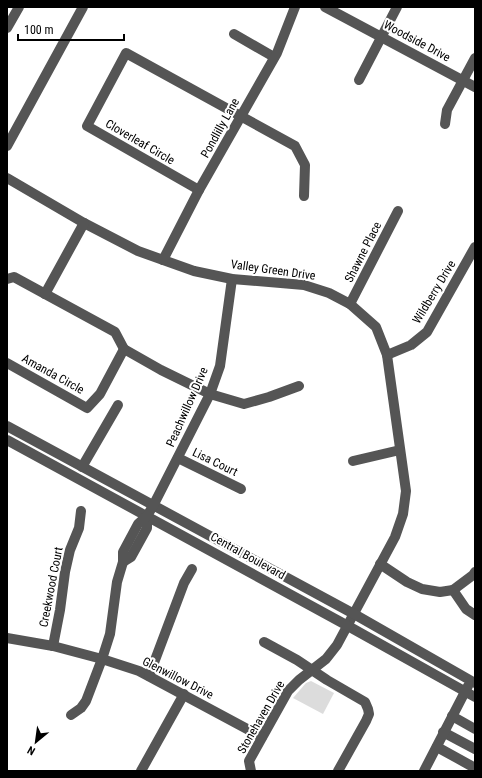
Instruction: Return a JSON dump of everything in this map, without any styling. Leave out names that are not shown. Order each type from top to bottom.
[{"type":"street","points":[[7,28],[19,7]]},
{"type":"street","points":[[7,146],[83,7]]},
{"type":"street","name":"Pondlilly Lane","points":[[163,260],[274,57],[296,7]]},
{"type":"street","name":"Woodside Drive","points":[[325,7],[475,87]]},
{"type":"street","points":[[359,80],[397,7]]},
{"type":"street","points":[[234,34],[274,57]]},
{"type":"street","name":"Cloverleaf Circle","points":[[200,190],[87,126],[126,53],[241,117]]},
{"type":"street","points":[[445,124],[447,110],[475,58]]},
{"type":"street","points":[[241,117],[295,146],[305,165],[304,196]]},
{"type":"street","name":"Valley Green Drive","points":[[7,178],[84,223],[138,251],[194,271],[232,278],[304,285],[329,293],[350,304],[376,327],[388,355],[406,490],[404,514],[395,537],[348,626]]},
{"type":"street","name":"Shawne Place","points":[[350,304],[398,211]]},
{"type":"street","points":[[45,294],[84,223]]},
{"type":"street","name":"Wildberry Drive","points":[[388,355],[411,345],[427,332],[472,261],[475,247]]},
{"type":"street","points":[[7,279],[14,277],[115,332],[124,349],[161,370],[210,394],[244,404],[299,386]]},
{"type":"street","name":"Peachwillow Drive","points":[[71,715],[81,708],[86,701],[102,659],[110,634],[117,582],[123,562],[131,557],[147,528],[148,516],[210,394],[220,366],[232,278]]},
{"type":"street","name":"Amanda Circle","points":[[7,363],[87,408],[100,394],[124,349]]},
{"type":"street","points":[[82,467],[118,405]]},
{"type":"street","name":"Central Boulevard","points":[[7,426],[354,614],[473,682]]},
{"type":"street","name":"Central Boulevard","points":[[7,440],[148,516],[475,697]]},
{"type":"street","points":[[353,461],[400,450]]},
{"type":"street","name":"Lisa Court","points":[[178,458],[240,489]]},
{"type":"street","name":"Creekwood Court","points":[[52,646],[60,610],[65,572],[70,550],[79,528],[81,511]]},
{"type":"street","points":[[380,564],[407,582],[422,589],[440,592],[453,590],[474,575],[475,572]]},
{"type":"street","points":[[149,676],[184,583],[192,569]]},
{"type":"street","points":[[453,590],[466,609],[475,615]]},
{"type":"street","name":"Stonehaven Drive","points":[[251,771],[250,761],[288,691],[332,653],[348,626]]},
{"type":"street","name":"Glenwillow Drive","points":[[7,638],[52,646],[102,659],[149,676],[262,737]]},
{"type":"street","points":[[264,642],[297,660],[365,702],[369,714],[338,771]]},
{"type":"street","points":[[428,770],[443,732],[465,691],[473,682]]},
{"type":"street","points":[[141,771],[184,694]]},
{"type":"street","points":[[452,716],[475,729]]},
{"type":"street","points":[[443,732],[475,750]]},
{"type":"street","points":[[437,746],[475,768]]},
{"type":"shaded area","points":[[311,681],[334,693],[323,714],[293,698],[306,683]]}]
